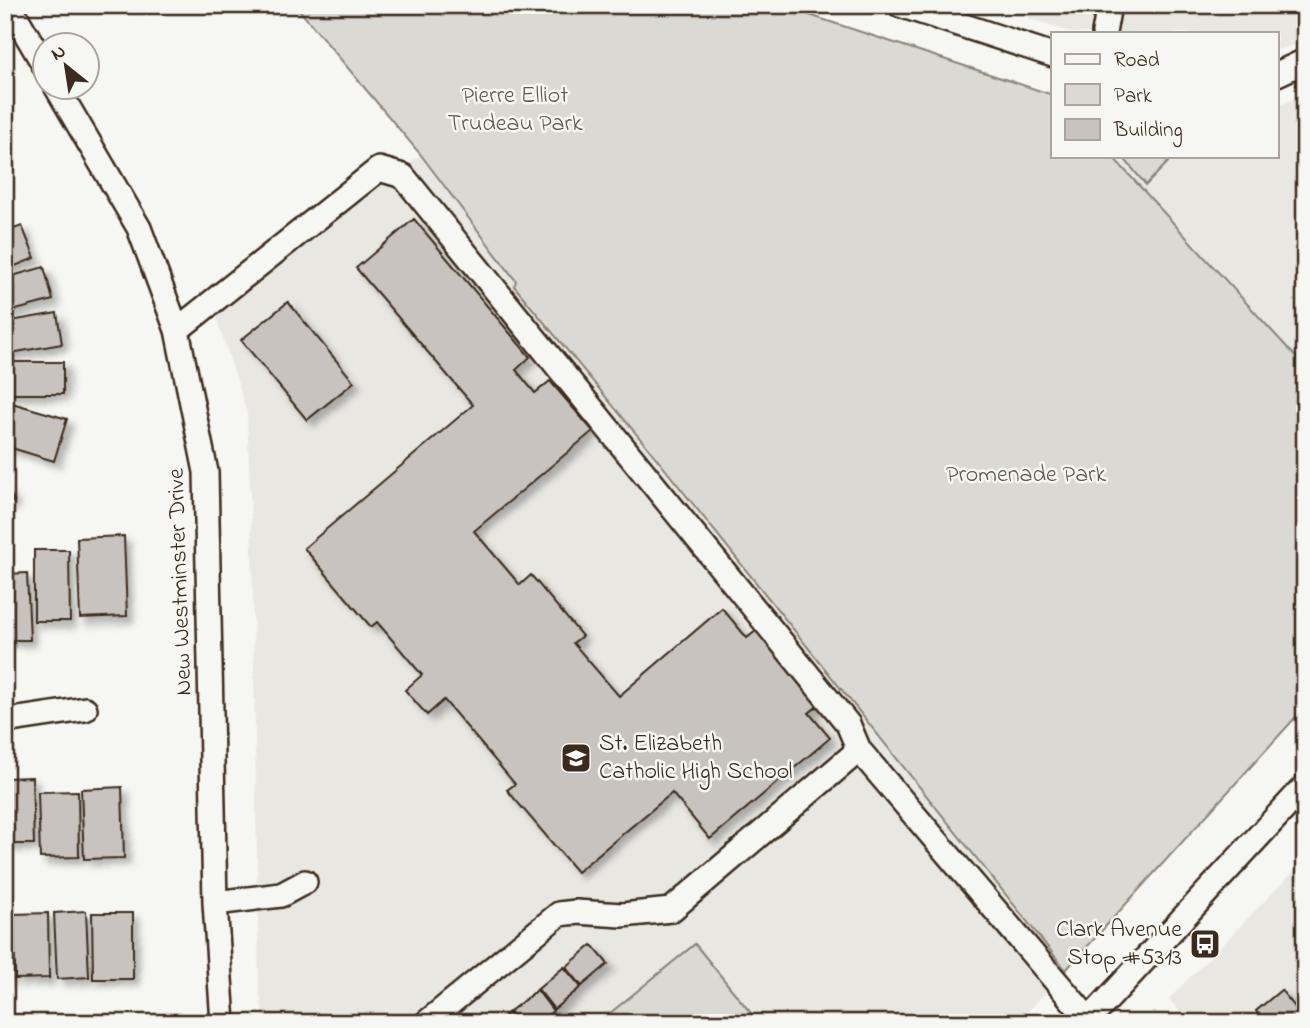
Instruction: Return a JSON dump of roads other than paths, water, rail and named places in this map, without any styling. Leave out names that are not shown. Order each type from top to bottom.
[{"type":"street","points":[[9,5],[32,44]]},
{"type":"street","points":[[900,5],[1051,54]]},
{"type":"street","points":[[1104,32],[1108,5]]},
{"type":"street","points":[[1278,74],[1305,61]]},
{"type":"street","name":"New Westminster Drive","points":[[65,102],[138,228],[177,331],[206,472],[215,903],[223,1023]]},
{"type":"street","points":[[177,331],[379,169],[403,176],[848,724],[859,750],[1088,1021],[1305,786]]},
{"type":"street","points":[[5,721],[85,709]]},
{"type":"street","points":[[426,1023],[559,914],[576,912],[622,915],[671,910],[859,750]]},
{"type":"street","points":[[215,903],[281,895],[305,882]]},
{"type":"place","name":"St. Elizabeth Catholic High School","points":[[576,758]]},
{"type":"place","name":"Clark Avenue Stop #5313","points":[[1205,944]]},
{"type":"park label","name":"Pierre Elliot Trudeau Park","points":[[515,110]]},
{"type":"park label","name":"Promenade Park","points":[[1026,475]]}]
